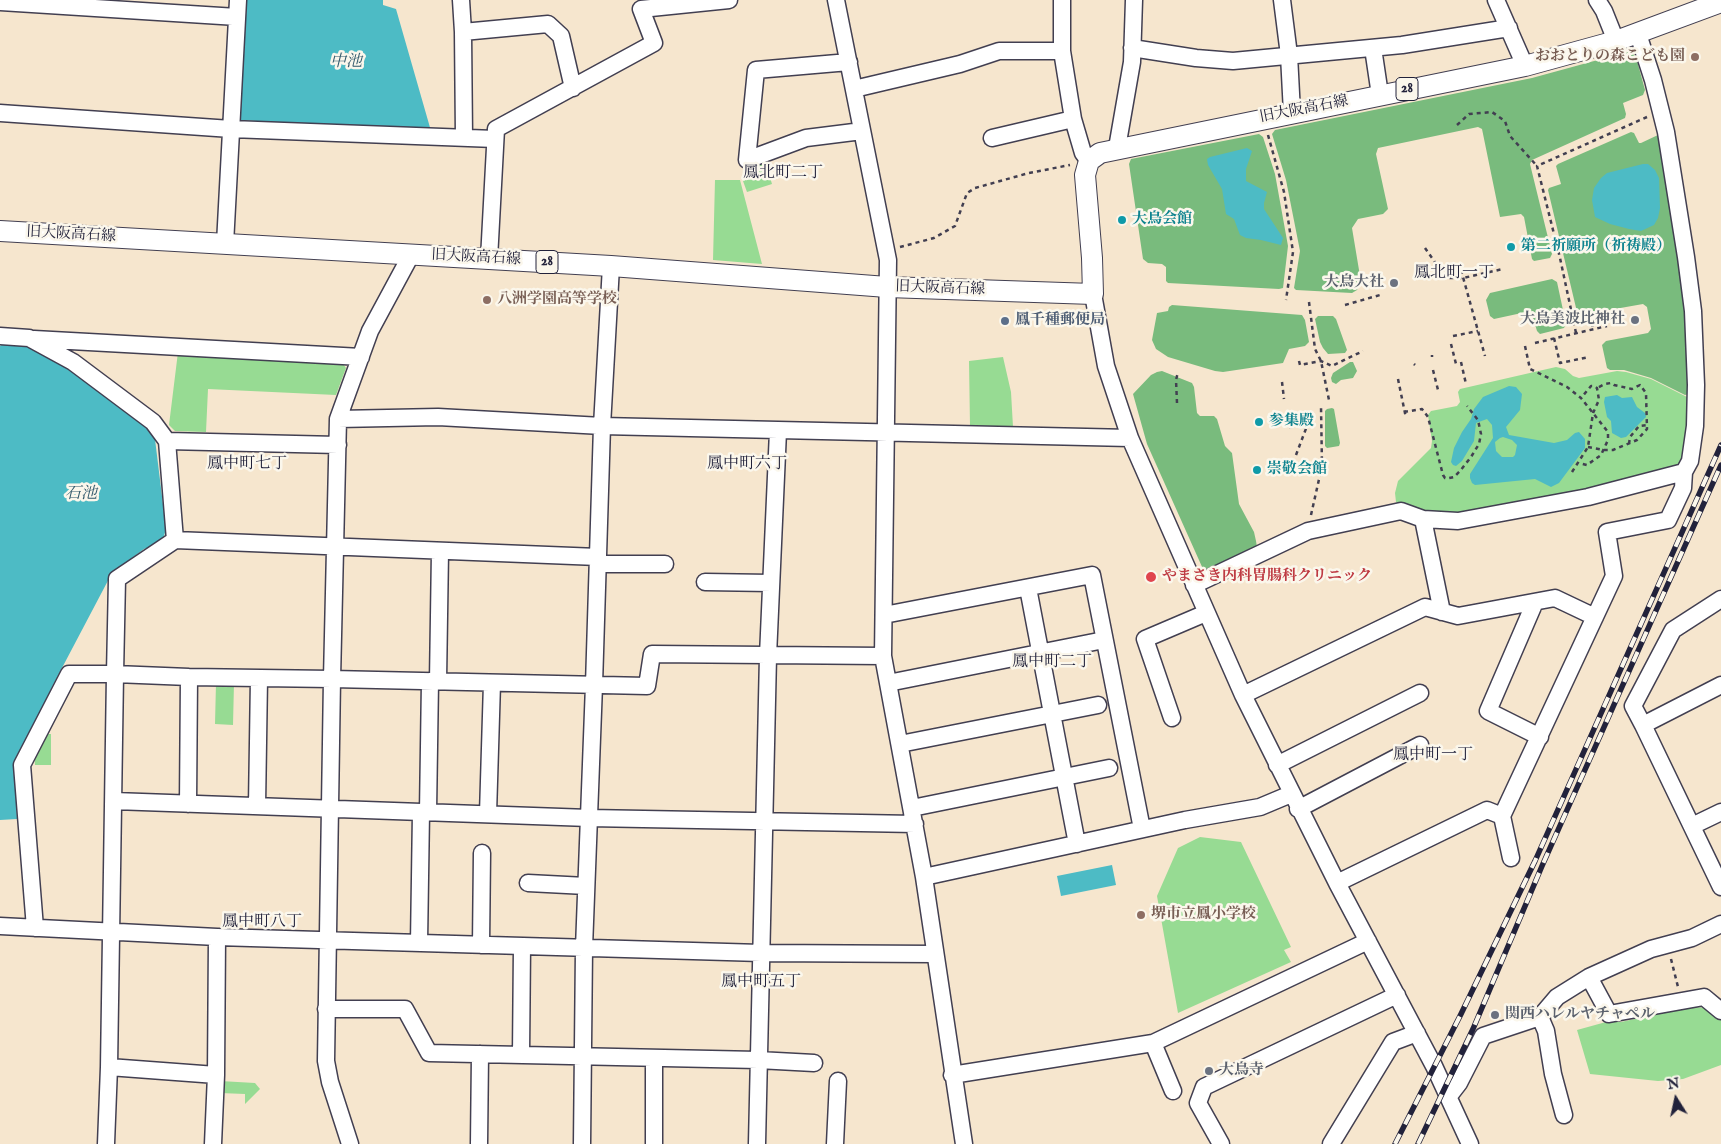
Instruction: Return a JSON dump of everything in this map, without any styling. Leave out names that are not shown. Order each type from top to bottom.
[{"type":"main road","name":"旧大阪高石線","points":[[1089,162],[1100,153],[1117,148],[1526,66],[1638,34],[1714,2]]},
{"type":"main road","points":[[1089,162],[1085,176],[1093,294]]},
{"type":"main road","name":"旧大阪高石線","points":[[0,231],[611,266],[887,287],[1093,294]]},
{"type":"street","points":[[225,244],[238,0]]},
{"type":"street","points":[[460,0],[463,32],[464,138]]},
{"type":"street","points":[[489,259],[496,129],[654,43],[641,9],[729,0]]},
{"type":"street","points":[[836,0],[888,260],[883,656],[924,877],[952,1075],[964,1144]]},
{"type":"street","points":[[1062,0],[1062,51],[1072,119],[1083,153],[1089,162]]},
{"type":"street","points":[[1117,148],[1132,62],[1134,0]]},
{"type":"street","points":[[1282,0],[1289,55],[1292,113]]},
{"type":"street","points":[[1597,0],[1616,41]]},
{"type":"street","points":[[1499,1],[1526,66]]},
{"type":"street","points":[[0,2],[237,17]]},
{"type":"street","points":[[463,32],[548,24],[561,36],[573,88]]},
{"type":"street","points":[[1132,48],[1196,58],[1233,61],[1374,48],[1453,38],[1509,28]]},
{"type":"street","points":[[1511,858],[1502,816],[1614,576],[1607,532],[1668,520],[1683,488],[1684,472],[1690,461],[1696,385],[1692,310],[1666,132],[1653,80],[1638,34]]},
{"type":"street","points":[[1374,48],[1380,95]]},
{"type":"street","points":[[854,89],[960,64],[999,51],[1062,51]]},
{"type":"street","points":[[849,62],[756,70],[747,160],[806,138],[862,131]]},
{"type":"street","points":[[0,113],[231,129],[495,139]]},
{"type":"street","points":[[992,138],[1072,119]]},
{"type":"street","points":[[350,1144],[330,1082],[326,1061],[326,940],[338,419],[370,331],[412,255]]},
{"type":"street","points":[[582,1144],[586,886],[602,426],[611,266]]},
{"type":"street","points":[[1093,294],[1106,366],[1130,438],[1206,613],[1276,765],[1417,1033],[1449,1096],[1470,1144]]},
{"type":"street","points":[[0,336],[361,357]]},
{"type":"street","points":[[29,338],[73,362],[153,422],[167,441],[176,540]]},
{"type":"street","points":[[338,419],[438,417],[602,426],[1130,438]]},
{"type":"street","points":[[757,1144],[768,656],[778,431]]},
{"type":"street","points":[[167,441],[338,445]]},
{"type":"street","points":[[1194,585],[1308,531],[1401,511],[1423,519],[1448,521],[1467,519],[1588,497],[1684,472]]},
{"type":"street","points":[[1423,519],[1442,612]]},
{"type":"street","points":[[106,1144],[112,933],[117,579],[176,540],[440,551],[665,564]]},
{"type":"street","points":[[419,943],[440,551]]},
{"type":"street","points":[[884,615],[1092,575],[1142,829]]},
{"type":"street","points":[[705,582],[771,583]]},
{"type":"street","points":[[1028,588],[1077,844]]},
{"type":"street","points":[[1243,695],[1426,607],[1458,616],[1555,598],[1595,617]]},
{"type":"street","points":[[1721,599],[1673,630],[1633,706],[1644,725],[1721,887]]},
{"type":"street","points":[[1535,602],[1488,712],[1540,738]]},
{"type":"street","points":[[1172,718],[1145,639],[1206,613]]},
{"type":"street","points":[[888,683],[1104,640]]},
{"type":"street","points":[[35,928],[22,766],[69,674],[646,686],[652,654],[883,656]]},
{"type":"street","points":[[188,804],[189,677]]},
{"type":"street","points":[[257,806],[259,678]]},
{"type":"street","points":[[488,814],[492,683]]},
{"type":"street","points":[[1644,725],[1721,685]]},
{"type":"street","points":[[1276,765],[1420,693]]},
{"type":"street","points":[[900,744],[1098,705]]},
{"type":"street","points":[[924,877],[1185,820],[1295,801],[1420,745]]},
{"type":"street","points":[[912,808],[1109,768]]},
{"type":"street","points":[[114,801],[589,818],[915,824]]},
{"type":"street","points":[[1337,883],[1487,810],[1502,816]]},
{"type":"street","points":[[1692,826],[1721,812]]},
{"type":"street","points":[[481,944],[482,853]]},
{"type":"street","points":[[528,883],[586,886]]},
{"type":"street","points":[[1449,1096],[1459,1083],[1483,1036],[1540,1017],[1557,997],[1589,976],[1651,949],[1692,938],[1721,924]]},
{"type":"street","points":[[0,926],[217,937],[761,954],[934,954]]},
{"type":"street","points":[[213,1144],[216,1075],[217,937]]},
{"type":"street","points":[[952,1075],[1153,1043],[1368,941]]},
{"type":"street","points":[[521,1055],[522,946]]},
{"type":"street","points":[[1589,976],[1609,1014],[1704,997],[1721,1011]]},
{"type":"street","points":[[1221,1144],[1198,1102],[1204,1087],[1397,995]]},
{"type":"street","points":[[326,1009],[405,1009],[429,1053],[758,1060],[814,1063]]},
{"type":"street","points":[[1540,1017],[1546,1031],[1553,1074],[1564,1115]]},
{"type":"street","points":[[1331,1144],[1394,1042],[1417,1033]]},
{"type":"street","points":[[1153,1043],[1173,1091]]},
{"type":"street","points":[[479,1144],[480,1054]]},
{"type":"street","points":[[654,1058],[654,1144]]},
{"type":"street","points":[[109,1068],[216,1075]]},
{"type":"street","points":[[835,1144],[838,1080]]},
{"type":"path","points":[[1457,125],[1469,114],[1492,112],[1505,121],[1510,136],[1537,166],[1576,332]]},
{"type":"path","points":[[1537,166],[1632,124]]},
{"type":"path","points":[[1266,131],[1284,192],[1293,252],[1286,300]]},
{"type":"path","points":[[886,251],[934,238],[955,226],[967,193],[976,188],[1029,173],[1089,162]]},
{"type":"path","points":[[1425,248],[1446,278],[1463,278],[1503,269]]},
{"type":"path","points":[[1461,270],[1485,356]]},
{"type":"path","points":[[1345,305],[1380,296]]},
{"type":"path","points":[[1309,302],[1315,349],[1322,361],[1329,400]]},
{"type":"path","points":[[1590,315],[1593,329]]},
{"type":"path","points":[[1535,343],[1607,326]]},
{"type":"path","points":[[1453,336],[1478,331]]},
{"type":"path","points":[[1554,338],[1560,364],[1589,358]]},
{"type":"path","points":[[1451,344],[1456,364]]},
{"type":"path","points":[[1525,346],[1530,369],[1567,386],[1580,398],[1608,432],[1608,440],[1601,456],[1587,465],[1579,463]]},
{"type":"path","points":[[1299,361],[1300,366],[1322,361],[1332,366],[1363,351]]},
{"type":"path","points":[[1461,362],[1466,384]]},
{"type":"path","points":[[1433,370],[1438,390]]},
{"type":"path","points":[[1177,404],[1176,380],[1178,372]]},
{"type":"path","points":[[1398,379],[1406,418]]},
{"type":"path","points":[[1282,382],[1284,399]]},
{"type":"path","points":[[1580,398],[1591,386],[1597,388],[1611,383],[1632,389],[1640,385],[1646,393],[1648,425],[1637,440],[1613,450],[1588,446]]},
{"type":"path","points":[[1572,472],[1588,446],[1593,413],[1599,400],[1597,388]]},
{"type":"path","points":[[1308,531],[1322,466],[1321,406]]},
{"type":"path","points":[[1404,412],[1422,409],[1428,418],[1443,475],[1445,478],[1449,478],[1454,477],[1460,471],[1479,444],[1481,434],[1479,423],[1467,406]]},
{"type":"path","points":[[1296,456],[1307,426],[1315,412]]},
{"type":"path","points":[[1629,444],[1630,437],[1639,426],[1648,425]]},
{"type":"path","points":[[1289,427],[1307,426]]},
{"type":"path","points":[[1667,945],[1682,1000]]},
{"type":"green space","points":[[1627,52],[1632,53],[1636,57],[1645,90],[1643,95],[1623,103],[1626,114],[1625,118],[1532,160],[1530,164],[1552,254],[1550,258],[1534,261],[1532,259],[1524,217],[1521,214],[1500,217],[1482,129],[1478,127],[1378,148],[1376,154],[1388,209],[1383,214],[1358,219],[1352,228],[1361,282],[1357,290],[1352,293],[1296,290],[1294,288],[1300,251],[1286,180],[1272,134],[1275,130],[1532,78]]},
{"type":"green space","points":[[1631,132],[1634,133],[1639,143],[1658,135],[1660,137],[1680,262],[1689,351],[1689,394],[1685,395],[1651,378],[1624,370],[1610,370],[1607,368],[1602,345],[1606,341],[1648,333],[1651,329],[1647,307],[1643,304],[1581,315],[1577,312],[1548,190],[1561,184],[1556,166],[1558,164]]},
{"type":"green space","points":[[1259,134],[1263,137],[1275,174],[1288,246],[1283,288],[1168,283],[1166,281],[1166,267],[1162,264],[1148,263],[1143,259],[1129,164],[1131,159]]},
{"type":"green space","points":[[765,161],[772,184],[747,192],[743,181],[747,167]]},
{"type":"green space","points":[[715,180],[740,180],[762,264],[713,260]]},
{"type":"green space","points":[[1552,279],[1557,282],[1566,324],[1564,328],[1540,334],[1537,331],[1531,311],[1494,319],[1490,316],[1486,300],[1490,293]]},
{"type":"green space","points":[[1172,305],[1302,315],[1305,320],[1309,342],[1305,346],[1289,349],[1283,363],[1223,372],[1215,371],[1168,357],[1156,349],[1152,340],[1157,313],[1168,311]]},
{"type":"green space","points":[[1318,316],[1333,316],[1336,319],[1347,350],[1345,353],[1328,354],[1323,348],[1315,319]]},
{"type":"green space","points":[[178,352],[341,361],[346,368],[336,395],[208,389],[206,432],[175,431],[169,425]]},
{"type":"green space","points":[[1003,357],[1011,392],[1013,427],[970,426],[969,361]]},
{"type":"green space","points":[[1353,362],[1357,371],[1353,378],[1341,380],[1336,384],[1332,382],[1333,373]]},
{"type":"green space","points":[[1556,367],[1565,369],[1573,376],[1579,378],[1617,371],[1626,372],[1651,379],[1687,397],[1690,408],[1684,464],[1612,485],[1454,516],[1421,513],[1401,506],[1396,502],[1395,493],[1398,481],[1431,448],[1432,441],[1428,415],[1431,411],[1457,406],[1460,402],[1458,392],[1460,389]]},
{"type":"green space","points":[[1162,371],[1192,383],[1197,413],[1200,416],[1214,416],[1217,419],[1225,446],[1232,453],[1239,504],[1254,532],[1257,547],[1211,571],[1203,569],[1147,444],[1133,394],[1151,375]]},
{"type":"green space","points":[[1334,409],[1340,443],[1339,446],[1327,448],[1325,446],[1325,411]]},
{"type":"green space","points":[[216,683],[234,683],[233,725],[215,724]]},
{"type":"green space","points":[[41,734],[51,734],[51,765],[35,765],[34,749]]},
{"type":"green space","points":[[1200,837],[1241,842],[1291,947],[1284,950],[1291,962],[1178,1013],[1157,896],[1178,848]]},
{"type":"green space","points":[[1689,1007],[1710,1008],[1721,1018],[1721,1065],[1683,1079],[1658,1081],[1590,1074],[1577,1030],[1606,1022],[1621,1022]]},
{"type":"green space","points":[[220,1081],[255,1083],[260,1089],[245,1104],[245,1094],[220,1093]]},
{"type":"water","name":"中池","points":[[247,0],[383,0],[383,5],[396,9],[431,131],[239,120]]},
{"type":"water","points":[[1247,148],[1252,151],[1246,169],[1246,181],[1267,192],[1264,209],[1283,238],[1281,245],[1240,235],[1234,219],[1226,214],[1222,189],[1208,165],[1207,159],[1210,157]]},
{"type":"water","points":[[1648,164],[1655,170],[1659,178],[1660,208],[1654,225],[1641,231],[1610,224],[1595,217],[1592,200],[1594,188],[1601,178],[1607,173]]},
{"type":"water","name":"石池","points":[[6,342],[25,343],[68,366],[154,431],[166,529],[162,543],[144,549],[112,573],[53,685],[15,767],[17,819],[0,820],[0,346]]},
{"type":"water","points":[[1509,386],[1516,387],[1522,394],[1520,410],[1506,427],[1509,435],[1554,443],[1567,440],[1579,432],[1585,439],[1585,448],[1559,483],[1551,487],[1535,479],[1475,485],[1472,483],[1470,474],[1493,438],[1492,425],[1487,419],[1476,423],[1474,441],[1462,461],[1456,466],[1453,465],[1451,462],[1454,448],[1471,419],[1474,409],[1483,397]],"holes":[[[1503,437],[1512,440],[1517,445],[1515,455],[1513,457],[1502,457],[1496,451],[1495,442]]]},
{"type":"water","points":[[1617,395],[1622,398],[1632,397],[1637,407],[1645,413],[1646,417],[1626,437],[1621,438],[1612,433],[1611,421],[1607,417],[1604,402],[1605,397]]},
{"type":"water","points":[[1112,865],[1116,885],[1061,896],[1057,876]]},
{"type":"railway","points":[[1395,1144],[1461,1014],[1535,861],[1721,445]]},
{"type":"railway","points":[[1418,1144],[1473,1029],[1542,866],[1721,465]]},
{"type":"place","name":"おおとりの森こども園","points":[[1695,57]]},
{"type":"place","name":"大鳥会館","points":[[1122,220]]},
{"type":"place","name":"第二祈願所（祈祷殿）","points":[[1511,247]]},
{"type":"place","name":"大鳥大社","points":[[1394,283]]},
{"type":"place","name":"八洲学園高等学校","points":[[487,300]]},
{"type":"place","name":"大鳥美波比神社","points":[[1635,320]]},
{"type":"place","name":"鳳千種郵便局","points":[[1005,321]]},
{"type":"place","name":"参集殿","points":[[1259,422]]},
{"type":"place","name":"崇敬会館","points":[[1257,470]]},
{"type":"place","name":"やまさき内科胃腸科クリニック","points":[[1151,577]]},
{"type":"place","name":"堺市立鳳小学校","points":[[1141,915]]},
{"type":"place","name":"関西ハレルヤチャペル","points":[[1495,1015]]},
{"type":"place","name":"大鳥寺","points":[[1209,1071]]},
{"type":"district","name":"鳳北町二丁","points":[[783,174]]},
{"type":"district","name":"鳳北町一丁","points":[[1454,274]]},
{"type":"district","name":"鳳中町七丁","points":[[247,465]]},
{"type":"district","name":"鳳中町六丁","points":[[747,465]]},
{"type":"district","name":"鳳中町二丁","points":[[1052,663]]},
{"type":"district","name":"鳳中町一丁","points":[[1433,756]]},
{"type":"district","name":"鳳中町八丁","points":[[262,923]]},
{"type":"district","name":"鳳中町五丁","points":[[761,983]]}]
